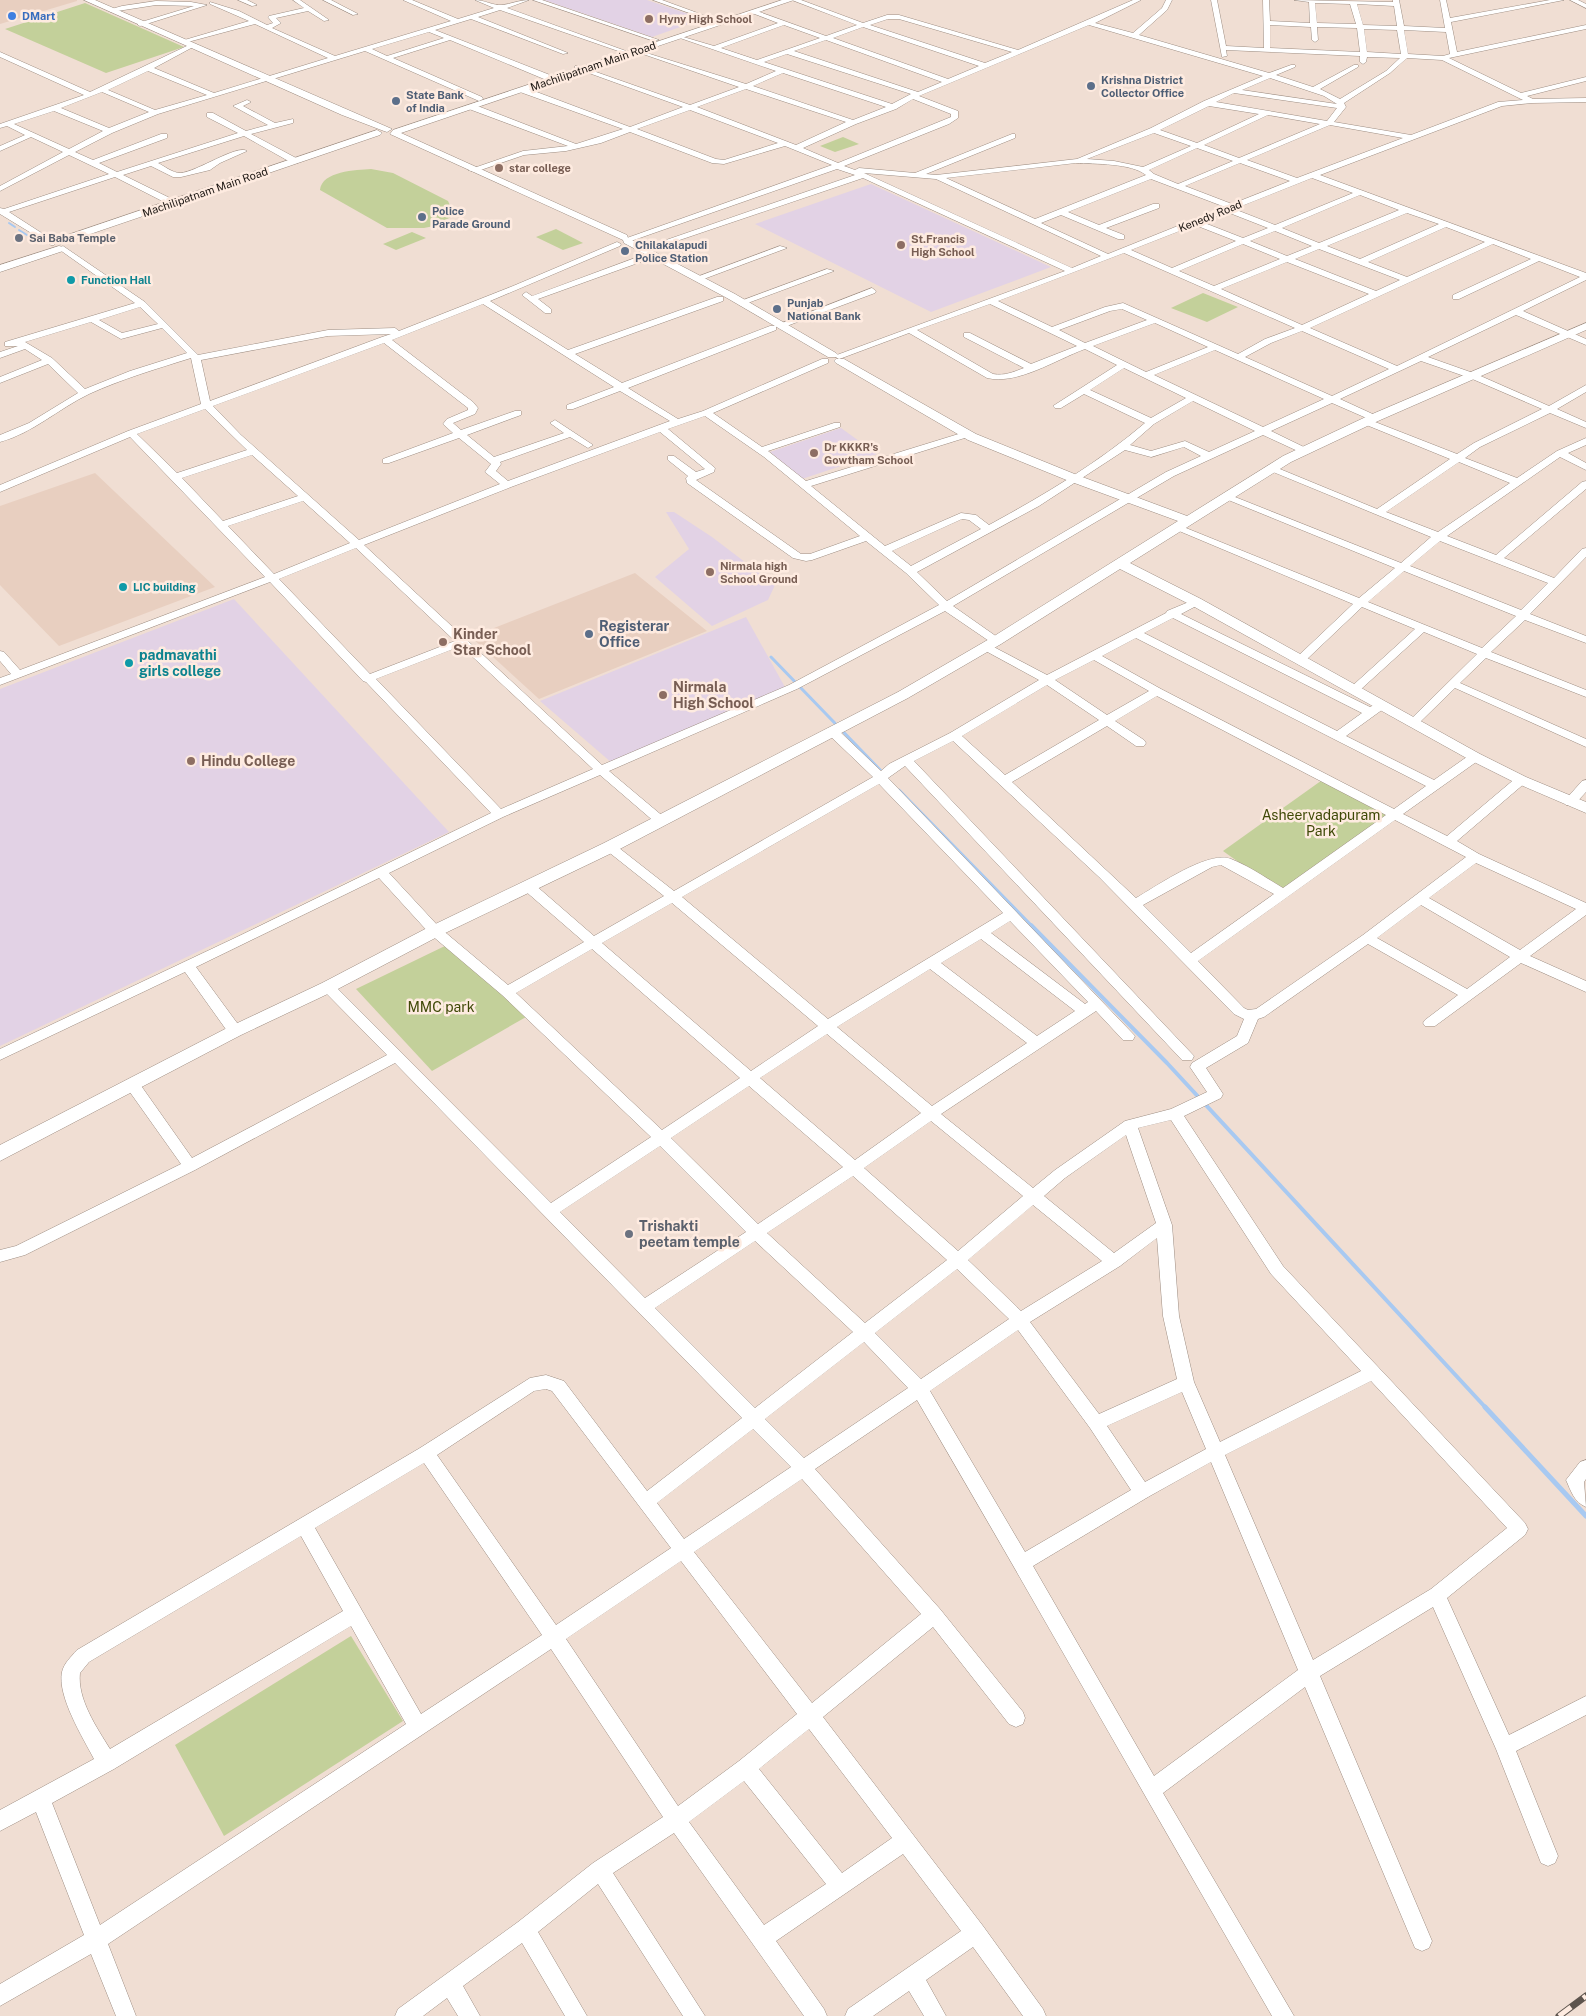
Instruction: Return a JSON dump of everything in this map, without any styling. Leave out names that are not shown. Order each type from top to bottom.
[{"type":"main road","points":[[88,0],[345,113],[622,240]]},
{"type":"main road","name":"Machilipatnam Main Road","points":[[0,262],[58,245],[387,133],[479,99],[682,37],[776,0]]},
{"type":"main road","name":"Machilipatnam Main Road","points":[[0,269],[173,202],[295,161],[523,90],[622,51],[790,0]]},
{"type":"main road","points":[[387,133],[472,170],[622,240],[720,299],[777,326]]},
{"type":"main road","points":[[645,253],[698,278],[742,302],[777,326],[968,434],[1073,478],[1190,521]]},
{"type":"main road","points":[[0,1154],[132,1084],[228,1023],[328,987],[435,931],[610,847],[903,695],[991,644],[1271,469],[1305,451],[1370,420],[1586,326]]},
{"type":"main road","points":[[1121,564],[1196,602],[1355,689],[1376,709],[1414,724],[1521,780],[1586,808]]},
{"type":"street","points":[[110,10],[147,2],[180,0],[191,1],[202,6]]},
{"type":"street","points":[[140,24],[222,0]]},
{"type":"street","points":[[241,0],[254,5]]},
{"type":"street","points":[[296,0],[326,20]]},
{"type":"street","points":[[326,0],[355,14]]},
{"type":"street","points":[[406,0],[458,21]]},
{"type":"street","points":[[478,0],[622,51]]},
{"type":"street","points":[[0,189],[109,131],[155,112],[336,59],[526,0]]},
{"type":"street","points":[[536,0],[656,40]]},
{"type":"street","points":[[656,0],[718,22]]},
{"type":"street","points":[[796,0],[863,25],[986,66]]},
{"type":"street","points":[[798,147],[853,122],[893,107],[947,80],[986,66],[1089,23],[1138,0]]},
{"type":"street","points":[[1134,36],[1165,10],[1169,0]]},
{"type":"street","points":[[1214,0],[1224,61]]},
{"type":"street","points":[[1266,0],[1267,50]]},
{"type":"street","points":[[1297,0],[1396,2],[1404,57]]},
{"type":"street","points":[[1312,0],[1315,40]]},
{"type":"street","points":[[1443,0],[1454,55]]},
{"type":"street","points":[[1447,21],[1561,0]]},
{"type":"street","points":[[1573,0],[1586,6]]},
{"type":"street","points":[[1353,1],[1360,28],[1361,61]]},
{"type":"street","points":[[212,3],[237,12],[266,28],[336,59]]},
{"type":"street","points":[[266,28],[278,23],[270,17],[309,9]]},
{"type":"street","points":[[754,12],[947,80]]},
{"type":"street","points":[[472,17],[565,53]]},
{"type":"street","points":[[757,62],[887,17],[899,17],[1018,52]]},
{"type":"street","points":[[4,125],[90,95],[149,69],[188,44],[254,22]]},
{"type":"street","points":[[714,48],[784,23]]},
{"type":"street","points":[[1089,23],[1315,89],[1341,105]]},
{"type":"street","points":[[1267,23],[1449,30]]},
{"type":"street","points":[[1223,48],[1267,50],[1361,61],[1404,57],[1442,58],[1586,27]]},
{"type":"street","points":[[430,30],[547,77]]},
{"type":"street","points":[[682,37],[893,107]]},
{"type":"street","points":[[386,58],[451,38]]},
{"type":"street","points":[[366,49],[479,99]]},
{"type":"street","points":[[639,51],[853,122]]},
{"type":"street","points":[[622,240],[722,207],[835,164],[940,120],[954,118],[956,115],[953,111],[915,95],[789,52]]},
{"type":"street","points":[[0,54],[90,95]]},
{"type":"street","points":[[1178,186],[1329,123],[1341,105],[1388,72],[1404,57]]},
{"type":"street","points":[[1442,58],[1532,101]]},
{"type":"street","points":[[0,66],[14,61]]},
{"type":"street","points":[[1315,89],[1361,61]]},
{"type":"street","points":[[1076,161],[1154,130],[1207,103],[1293,66]]},
{"type":"street","points":[[580,68],[798,147],[1072,271]]},
{"type":"street","points":[[149,69],[214,95]]},
{"type":"street","points":[[472,170],[523,153],[576,147],[598,141],[745,87],[783,70]]},
{"type":"street","points":[[1520,95],[1586,79]]},
{"type":"street","points":[[102,90],[155,112]]},
{"type":"street","points":[[523,90],[724,162],[788,143]]},
{"type":"street","points":[[1234,91],[1341,105]]},
{"type":"street","name":"Kenedy Road","points":[[0,682],[272,578],[356,543],[507,485],[706,413],[832,358],[1072,271],[1410,137],[1501,104],[1532,101],[1586,100]]},
{"type":"street","points":[[246,102],[237,106],[275,126]]},
{"type":"street","points":[[1207,103],[1410,137]]},
{"type":"street","points":[[472,107],[576,147]]},
{"type":"street","points":[[54,108],[109,131]]},
{"type":"street","points":[[1144,170],[1267,113]]},
{"type":"street","points":[[210,115],[295,161]]},
{"type":"street","points":[[1,211],[290,121]]},
{"type":"street","points":[[4,125],[94,163],[173,202]]},
{"type":"street","points":[[1154,130],[1297,181]]},
{"type":"street","points":[[0,149],[30,135]]},
{"type":"street","points":[[94,163],[164,136]]},
{"type":"street","points":[[916,174],[1012,136]]},
{"type":"street","points":[[153,164],[176,175],[181,175],[208,168],[217,161],[243,151]]},
{"type":"street","points":[[849,169],[936,177],[1076,161],[1114,163],[1144,170],[1151,176],[1276,229],[1406,280]]},
{"type":"street","points":[[0,489],[131,433],[484,301],[622,240],[835,164]]},
{"type":"street","points":[[531,299],[739,216],[863,175]]},
{"type":"street","points":[[1312,175],[1586,277]]},
{"type":"street","points":[[1034,222],[1151,176]]},
{"type":"street","points":[[936,177],[1109,256]]},
{"type":"street","points":[[1172,271],[1359,194]]},
{"type":"street","points":[[1099,228],[1156,206]]},
{"type":"street","points":[[722,207],[739,216]]},
{"type":"street","points":[[1214,289],[1406,210]]},
{"type":"street","points":[[1,211],[58,245],[142,304],[165,325],[194,356],[206,404],[253,451],[356,543],[601,770],[660,821]]},
{"type":"street","points":[[1061,212],[1121,237]]},
{"type":"street","points":[[1196,222],[1375,294]]},
{"type":"street","points":[[1360,262],[1444,225]]},
{"type":"street","points":[[1238,357],[1268,341],[1302,328],[1490,242]]},
{"type":"street","points":[[698,278],[783,248]]},
{"type":"street","points":[[1124,250],[1396,369]]},
{"type":"street","points":[[1456,296],[1536,259]]},
{"type":"street","points":[[742,302],[830,272]]},
{"type":"street","points":[[0,1055],[188,966],[499,814],[798,684],[946,606],[1170,474],[1420,358],[1586,277]]},
{"type":"street","points":[[516,288],[548,311]]},
{"type":"street","points":[[570,407],[872,291]]},
{"type":"street","points":[[566,354],[720,299]]},
{"type":"street","points":[[991,300],[1305,451]]},
{"type":"street","points":[[484,301],[677,422]]},
{"type":"street","points":[[0,355],[17,344],[142,304]]},
{"type":"street","points":[[1052,330],[1119,306],[1156,320],[1332,399],[1370,420],[1517,482]]},
{"type":"street","points":[[1515,311],[1586,342]]},
{"type":"street","points":[[92,319],[121,336],[165,325]]},
{"type":"street","points":[[910,330],[990,376],[1005,378],[1156,320]]},
{"type":"street","points":[[0,439],[32,425],[84,393],[132,373],[194,356],[333,332],[408,331]]},
{"type":"street","points":[[967,335],[1031,368]]},
{"type":"street","points":[[385,339],[470,404],[473,408],[472,412],[448,422],[449,426],[496,464],[490,472],[507,485]]},
{"type":"street","points":[[17,344],[50,360],[84,393]]},
{"type":"street","points":[[1146,375],[1216,347]]},
{"type":"street","points":[[1420,358],[1473,376],[1586,425]]},
{"type":"street","points":[[0,380],[50,360]]},
{"type":"street","points":[[1058,406],[1125,364]]},
{"type":"street","points":[[1083,390],[1151,422]]},
{"type":"street","points":[[1378,513],[1478,444],[1583,392]]},
{"type":"street","points":[[910,571],[1035,504],[1123,446],[1151,422],[1194,397]]},
{"type":"street","points":[[386,461],[518,413]]},
{"type":"street","points":[[706,413],[804,485],[910,571],[946,606],[991,644],[1140,743]]},
{"type":"street","points":[[556,423],[588,445]]},
{"type":"street","points":[[760,451],[837,426]]},
{"type":"street","points":[[661,428],[710,468],[710,470],[690,479],[694,483],[797,556],[812,557],[867,537]]},
{"type":"street","points":[[131,433],[499,814]]},
{"type":"street","points":[[493,461],[571,434]]},
{"type":"street","points":[[804,485],[968,434]]},
{"type":"street","points":[[1301,659],[1360,603],[1438,537],[1560,453],[1586,441]]},
{"type":"street","points":[[1123,446],[1151,454],[1185,444],[1208,456]]},
{"type":"street","points":[[175,477],[253,451]]},
{"type":"street","points":[[1560,453],[1586,467]]},
{"type":"street","points":[[671,458],[695,476]]},
{"type":"street","points":[[1271,469],[1555,582]]},
{"type":"street","points":[[1496,559],[1586,484]]},
{"type":"street","points":[[221,525],[304,497]]},
{"type":"street","points":[[1226,497],[1586,640]]},
{"type":"street","points":[[884,550],[961,516],[972,517],[988,529]]},
{"type":"street","points":[[1177,528],[1586,694]]},
{"type":"street","points":[[1414,724],[1586,552]]},
{"type":"street","points":[[507,992],[674,898],[881,778],[906,760],[954,736],[1047,680],[1171,613],[1196,602]]},
{"type":"street","points":[[1171,613],[1376,709],[1337,737]]},
{"type":"street","points":[[1355,689],[1422,628]]},
{"type":"street","points":[[1135,633],[1434,785]]},
{"type":"street","points":[[367,679],[461,642]]},
{"type":"street","points":[[0,654],[18,675]]},
{"type":"street","points":[[1093,655],[1157,691],[1475,857],[1586,908],[1430,1023]]},
{"type":"street","points":[[1454,684],[1586,743]]},
{"type":"street","points":[[1004,780],[1157,691]]},
{"type":"street","points":[[837,729],[855,751],[1128,1036]]},
{"type":"street","points":[[954,736],[1004,780],[1134,904],[1239,1011],[1246,1015],[1259,1014],[1368,938],[1475,857]]},
{"type":"street","points":[[1190,960],[1475,757]]},
{"type":"street","points":[[906,760],[1187,1056]]},
{"type":"street","points":[[1448,842],[1521,780]]},
{"type":"street","points":[[1570,802],[1586,784]]},
{"type":"street","points":[[610,847],[1114,1262]]},
{"type":"street","points":[[1134,904],[1209,864],[1221,861],[1227,862],[1282,893]]},
{"type":"street","points":[[381,872],[435,931],[507,992],[660,1137],[757,1233],[865,1333],[920,1389],[1284,2016]]},
{"type":"street","points":[[529,887],[854,1168],[958,1260],[1020,1320],[1096,1423],[1142,1492]]},
{"type":"street","points":[[1421,899],[1521,956],[1586,987]]},
{"type":"street","points":[[549,1212],[828,1026],[1012,914]]},
{"type":"street","points":[[981,932],[1084,1011]]},
{"type":"street","points":[[1368,938],[1468,995]]},
{"type":"street","points":[[931,963],[1037,1044]]},
{"type":"street","points":[[188,966],[228,1023]]},
{"type":"street","points":[[328,987],[549,1212],[756,1418],[934,1615],[1016,1718]]},
{"type":"street","points":[[645,1306],[854,1168],[1097,1003]]},
{"type":"street","points":[[646,1502],[958,1260],[1060,1174],[1130,1125],[1176,1114],[1216,1094],[1197,1067],[1243,1039],[1252,1016]]},
{"type":"street","points":[[0,1256],[20,1251],[190,1166],[397,1056]]},
{"type":"street","points":[[132,1084],[190,1166]]},
{"type":"street","points":[[1152,1790],[1310,1672],[1437,1595],[1519,1529],[1277,1270],[1176,1114]]},
{"type":"street","points":[[1130,1125],[1164,1225],[1171,1316],[1186,1382],[1422,1941]]},
{"type":"street","points":[[0,1996],[94,1940],[554,1637],[1020,1320],[1114,1262],[1164,1225]]},
{"type":"street","points":[[1022,1563],[1142,1492],[1215,1452],[1372,1373]]},
{"type":"street","points":[[107,1762],[74,1697],[70,1679],[71,1671],[83,1656],[426,1453],[530,1385],[546,1382],[558,1386],[646,1502],[674,1556],[810,1716],[905,1841],[966,1939],[1036,2016]]},
{"type":"street","points":[[1096,1423],[1186,1382]]},
{"type":"street","points":[[426,1453],[554,1637],[676,1820],[817,2016]]},
{"type":"street","points":[[1586,1467],[1575,1480],[1579,1491],[1586,1499]]},
{"type":"street","points":[[304,1525],[417,1726]]},
{"type":"street","points":[[1437,1595],[1505,1747],[1548,1856]]},
{"type":"street","points":[[0,1821],[107,1762],[355,1614]]},
{"type":"street","points":[[405,2016],[525,1929],[600,1870],[676,1820],[746,1768],[934,1615]]},
{"type":"street","points":[[1505,1747],[1586,1705]]},
{"type":"street","points":[[746,1768],[840,1886]]},
{"type":"street","points":[[40,1798],[94,1940],[126,2016]]},
{"type":"street","points":[[761,1939],[905,1841]]},
{"type":"street","points":[[600,1870],[695,2016]]},
{"type":"street","points":[[525,1929],[577,2016]]},
{"type":"street","points":[[855,2016],[966,1939]]},
{"type":"street","points":[[912,1977],[936,2016]]},
{"type":"street","points":[[449,1983],[470,2016]]},
{"type":"shaded area","points":[[0,0],[77,0],[77,1],[0,24]]},
{"type":"shaded area","name":"Hyny High School","points":[[544,0],[647,0],[703,19],[652,37]]},
{"type":"shaded area","name":"St.Francis High School","points":[[871,184],[1051,267],[931,312],[755,224]]},
{"type":"shaded area","points":[[841,428],[877,454],[802,479],[770,452]]},
{"type":"shaded area","points":[[95,473],[215,587],[59,646],[0,585],[0,506]]},
{"type":"shaded area","name":"Nirmala high School Ground","points":[[666,512],[674,512],[712,537],[775,585],[768,600],[712,626],[655,577],[689,549]]},
{"type":"shaded area","name":"Registerar Office","points":[[635,573],[707,631],[539,699],[471,637]]},
{"type":"shaded area","name":"Hindu College","points":[[234,599],[449,832],[0,1046],[0,689]]},
{"type":"shaded area","name":"Nirmala High School","points":[[746,617],[786,689],[612,763],[540,701]]},
{"type":"green space","points":[[85,3],[184,47],[106,73],[5,29]]},
{"type":"green space","points":[[843,137],[859,144],[835,152],[820,146]]},
{"type":"green space","points":[[371,169],[393,173],[448,201],[453,212],[451,217],[434,226],[424,228],[387,228],[320,190],[322,184],[333,175]]},
{"type":"green space","points":[[556,229],[583,243],[563,250],[536,237]]},
{"type":"green space","points":[[412,232],[426,238],[396,250],[383,244]]},
{"type":"green space","points":[[1203,293],[1238,307],[1207,322],[1171,308]]},
{"type":"green space","name":"Asheervadapuram Park","points":[[1325,778],[1395,814],[1282,893],[1223,851]]},
{"type":"green space","name":"MMC park","points":[[449,944],[526,1017],[432,1071],[356,989]]},
{"type":"green space","points":[[351,1636],[403,1721],[224,1836],[175,1745]]},
{"type":"waterway","points":[[9,223],[15,227]]},
{"type":"waterway","points":[[19,230],[35,240]]},
{"type":"waterway","points":[[771,657],[884,774]]},
{"type":"waterway","points":[[899,790],[1032,926]]},
{"type":"waterway","points":[[1031,925],[1167,1063],[1486,1408]]},
{"type":"waterway","points":[[1485,1407],[1586,1516]]},
{"type":"railway","points":[[1559,2016],[1586,1996]]},
{"type":"place","name":"DMart","points":[[12,16]]},
{"type":"place","name":"Hyny High School","points":[[649,19]]},
{"type":"place","name":"Krishna District Collector Office","points":[[1091,86]]},
{"type":"place","name":"State Bank of India","points":[[396,101]]},
{"type":"place","name":"star college","points":[[499,168]]},
{"type":"place","name":"Police Parade Ground","points":[[422,217]]},
{"type":"place","name":"Sai Baba Temple","points":[[19,238]]},
{"type":"place","name":"St.Francis High School","points":[[901,245]]},
{"type":"place","name":"Chilakalapudi Police Station","points":[[625,251]]},
{"type":"place","name":"Function Hall","points":[[71,280]]},
{"type":"place","name":"Punjab National Bank","points":[[777,309]]},
{"type":"place","name":"Dr KKKR's Gowtham School","points":[[814,453]]},
{"type":"place","name":"Nirmala high School Ground","points":[[710,572]]},
{"type":"place","name":"LIC building","points":[[123,587]]},
{"type":"place","name":"Registerar Office","points":[[589,634]]},
{"type":"place","name":"Kinder Star School","points":[[443,642]]},
{"type":"place","name":"padmavathi girls college","points":[[129,663]]},
{"type":"place","name":"Nirmala High School","points":[[663,695]]},
{"type":"place","name":"Hindu College","points":[[191,761]]},
{"type":"place","name":"Trishakti peetam temple","points":[[629,1234]]}]
